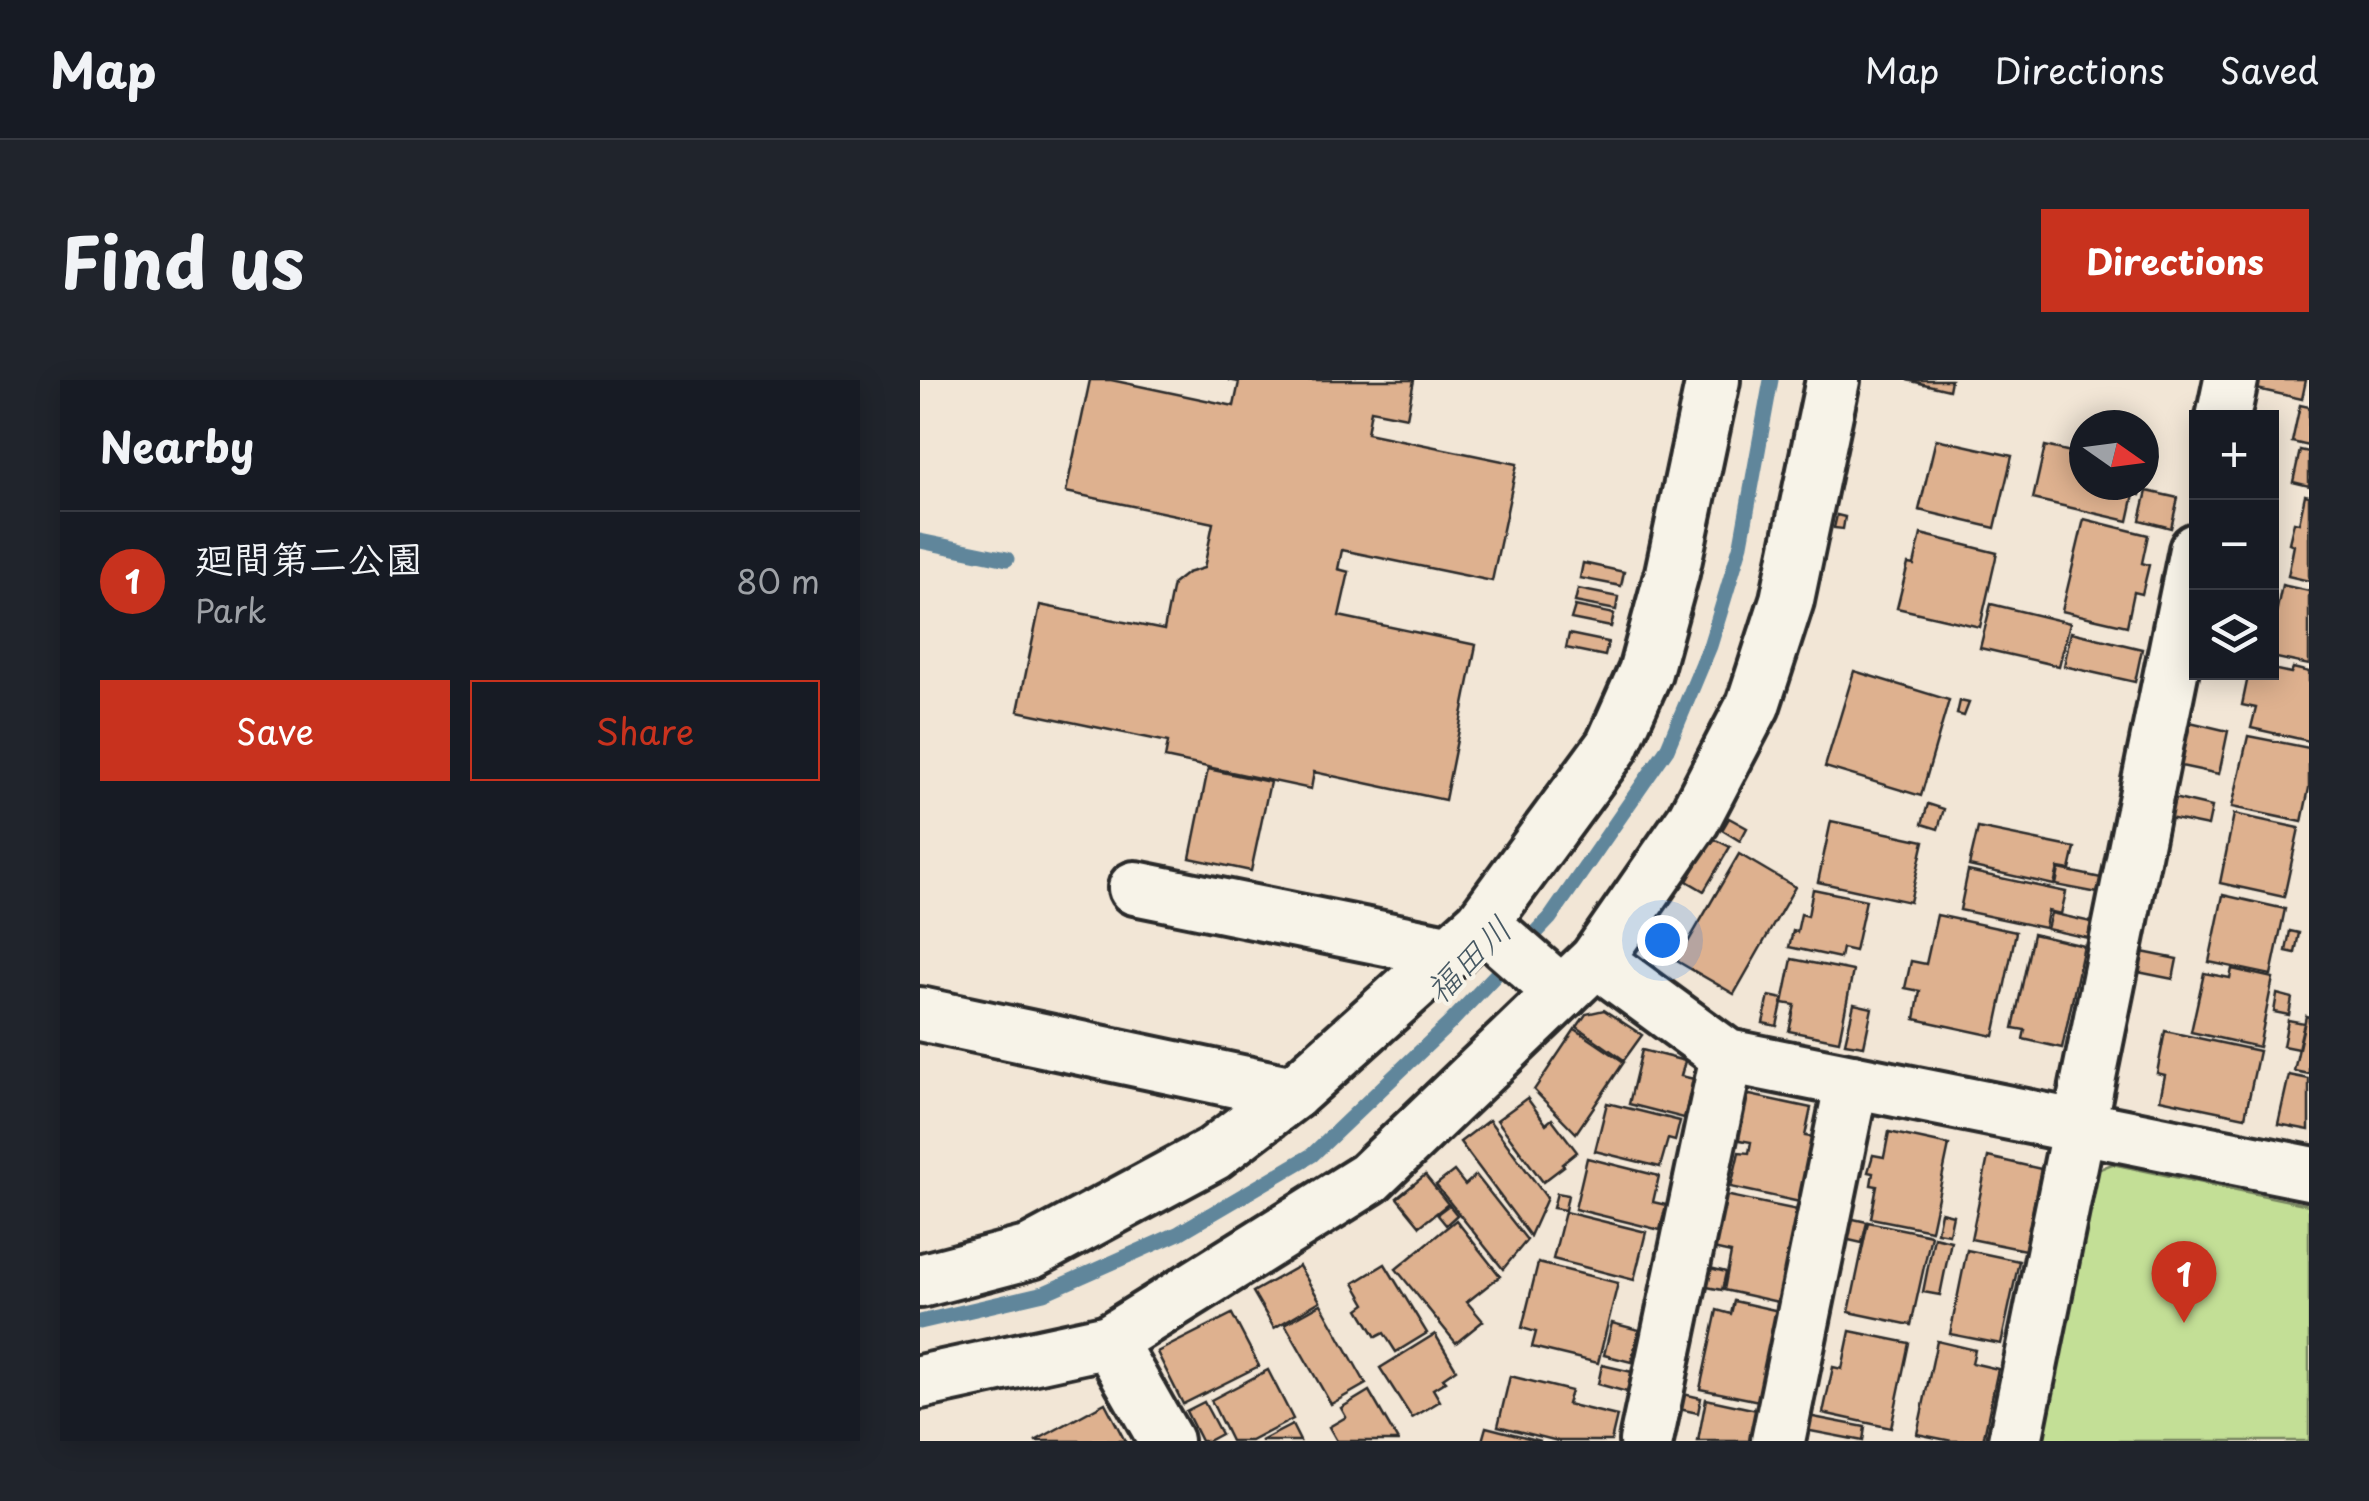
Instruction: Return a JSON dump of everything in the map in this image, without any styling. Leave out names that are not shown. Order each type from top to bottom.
[{"type":"street","points":[[920,1281],[1031,1252],[1213,1154],[1293,1093],[1478,938],[1612,746],[1645,672],[1672,573],[1714,380]]},
{"type":"street","points":[[920,1382],[1108,1341],[1369,1178],[1568,978],[1693,820],[1753,705],[1787,600],[1833,380]]},
{"type":"street","points":[[2225,410],[2231,380]]},
{"type":"street","points":[[2015,1441],[2189,585]]},
{"type":"street","points":[[1134,888],[1478,938],[1727,1056],[2309,1173]]},
{"type":"street","points":[[920,1014],[1293,1093]]},
{"type":"street","points":[[1646,1441],[1727,1056]]},
{"type":"street","points":[[1778,1441],[1852,1081]]},
{"type":"street","points":[[1108,1341],[1166,1441]]},
{"type":"green space","points":[[2112,1164],[2309,1205],[2309,1441],[2036,1441],[2090,1173]]},
{"type":"building","points":[[1090,380],[1111,380],[1234,406],[1239,382],[1228,380],[1414,380],[1407,417],[1371,410],[1367,433],[1517,464],[1492,581],[1342,550],[1338,569],[1349,572],[1339,616],[1476,645],[1445,800],[1314,772],[1311,789],[1165,758],[1168,742],[1018,711],[1040,605],[1164,630],[1173,584],[1187,573],[1204,568],[1213,523],[1066,492]]},
{"type":"building","points":[[1907,380],[1951,380],[1949,390]]},
{"type":"building","points":[[2259,380],[2306,380],[2302,399],[2257,389]]},
{"type":"building","points":[[2300,405],[2309,407],[2309,446],[2292,442]]},
{"type":"building","points":[[1936,439],[2012,456],[1995,528],[1919,510]]},
{"type":"building","points":[[2045,446],[2069,452],[2069,500],[2133,500],[2128,521],[2033,499]]},
{"type":"building","points":[[2300,450],[2309,452],[2309,486],[2293,482]]},
{"type":"building","points":[[2159,494],[2178,498],[2171,528],[2140,520],[2145,500],[2159,500]]},
{"type":"building","points":[[2305,495],[2309,496],[2309,581],[2288,576],[2294,545],[2289,543],[2294,522],[2299,523]]},
{"type":"building","points":[[1837,515],[1845,517],[1843,529],[1834,528]]},
{"type":"building","points":[[2084,519],[2148,535],[2142,563],[2149,565],[2142,594],[2134,592],[2127,626],[2062,611]]},
{"type":"building","points":[[1921,534],[1997,553],[1980,627],[1897,608],[1908,564],[1914,565]]},
{"type":"building","points":[[1583,563],[1624,572],[1621,586],[1580,578]]},
{"type":"building","points":[[2282,585],[2309,591],[2309,665],[2279,659]]},
{"type":"building","points":[[1578,589],[1618,597],[1616,610],[1575,602]]},
{"type":"building","points":[[1991,604],[2070,623],[2059,666],[1980,648]]},
{"type":"building","points":[[1575,606],[1614,614],[1611,627],[1571,619]]},
{"type":"building","points":[[2071,632],[2142,649],[2135,682],[2064,666]]},
{"type":"building","points":[[1569,634],[1608,642],[1605,656],[1566,648]]},
{"type":"building","points":[[2293,668],[2309,672],[2309,741],[2251,728],[2256,708],[2242,705],[2247,680],[2279,680],[2279,670],[2291,673]]},
{"type":"building","points":[[1854,671],[1949,700],[1921,796],[1825,767]]},
{"type":"building","points":[[1960,701],[1969,703],[1964,716],[1957,714]]},
{"type":"building","points":[[2190,722],[2228,731],[2219,774],[2181,766]]},
{"type":"building","points":[[2248,736],[2309,748],[2309,788],[2302,822],[2232,807]]},
{"type":"building","points":[[1208,769],[1270,782],[1251,871],[1190,858]]},
{"type":"building","points":[[2173,798],[2212,807],[2208,826],[2169,818]]},
{"type":"building","points":[[1928,804],[1944,809],[1938,829],[1922,824]]},
{"type":"building","points":[[2234,814],[2299,828],[2284,897],[2220,883]]},
{"type":"building","points":[[1729,818],[1747,828],[1740,841],[1722,830]]},
{"type":"building","points":[[1831,821],[1924,841],[1910,902],[1818,882]]},
{"type":"building","points":[[1978,828],[2075,848],[2070,870],[2058,868],[2054,885],[1969,866]]},
{"type":"building","points":[[1712,838],[1730,847],[1704,891],[1687,881]]},
{"type":"building","points":[[1739,854],[1795,887],[1734,994],[1677,961]]},
{"type":"building","points":[[2059,869],[2101,878],[2098,893],[2056,885]]},
{"type":"building","points":[[1968,871],[2066,892],[2061,914],[2048,911],[2045,928],[1960,910]]},
{"type":"building","points":[[1813,889],[1866,900],[1855,951],[1842,948],[1840,958],[1789,947],[1801,914],[1808,916]]},
{"type":"building","points":[[2223,895],[2285,909],[2271,975],[2209,962]]},
{"type":"building","points":[[2051,913],[2091,922],[2088,938],[2047,929]]},
{"type":"building","points":[[1937,915],[2016,932],[1994,1036],[1915,1019],[1920,991],[1905,988],[1911,961],[1926,964]]},
{"type":"building","points":[[2290,931],[2299,933],[2295,953],[2286,951]]},
{"type":"building","points":[[2033,934],[2084,946],[2062,1048],[2023,1039],[2025,1030],[2013,1028]]},
{"type":"building","points":[[2142,952],[2177,959],[2173,979],[2138,972]]},
{"type":"building","points":[[1792,959],[1853,971],[1839,1041],[1789,1031],[1795,1005],[1783,1003]]},
{"type":"building","points":[[2232,969],[2273,978],[2259,1047],[2191,1032],[2204,973],[2230,978]]},
{"type":"building","points":[[2277,994],[2292,998],[2289,1015],[2274,1012]]},
{"type":"building","points":[[1769,996],[1783,999],[1777,1026],[1763,1023]]},
{"type":"building","points":[[1854,1004],[1872,1008],[1864,1046],[1845,1043]]},
{"type":"building","points":[[1604,1010],[1642,1035],[1624,1060],[1577,1027],[1586,1014]]},
{"type":"building","points":[[2306,1016],[2309,1017],[2309,1074],[2294,1071]]},
{"type":"building","points":[[2288,1020],[2304,1023],[2298,1049],[2283,1046]]},
{"type":"building","points":[[1575,1029],[1624,1062],[1576,1133],[1534,1090]]},
{"type":"building","points":[[2165,1031],[2259,1051],[2245,1117],[2160,1099],[2165,1075],[2157,1073]]},
{"type":"building","points":[[1642,1050],[1685,1061],[1681,1076],[1694,1079],[1684,1118],[1629,1104]]},
{"type":"building","points":[[2289,1075],[2309,1079],[2309,1130],[2278,1124]]},
{"type":"building","points":[[1750,1095],[1811,1108],[1805,1136],[1822,1139],[1809,1204],[1731,1187],[1739,1152],[1749,1153],[1751,1142],[1734,1139],[1742,1100]]},
{"type":"building","points":[[1527,1098],[1546,1124],[1552,1119],[1577,1152],[1543,1182],[1497,1120]]},
{"type":"building","points":[[1607,1103],[1680,1121],[1675,1141],[1668,1139],[1660,1167],[1595,1151]]},
{"type":"building","points":[[1489,1120],[1547,1198],[1530,1236],[1460,1142]]},
{"type":"building","points":[[1889,1132],[1949,1145],[1931,1230],[1871,1218],[1877,1186],[1871,1185],[1873,1173],[1868,1172],[1873,1155],[1884,1157]]},
{"type":"building","points":[[1988,1157],[2041,1169],[2025,1250],[1971,1239]]},
{"type":"building","points":[[1587,1158],[1659,1176],[1653,1202],[1666,1205],[1660,1230],[1575,1209]]},
{"type":"building","points":[[1454,1171],[1465,1185],[1476,1175],[1527,1240],[1503,1269],[1436,1185]]},
{"type":"building","points":[[1425,1175],[1448,1204],[1420,1226],[1397,1198]]},
{"type":"building","points":[[1557,1193],[1568,1195],[1565,1210],[1553,1208]]},
{"type":"building","points":[[1725,1195],[1807,1212],[1787,1304],[1724,1290],[1731,1253],[1713,1249]]},
{"type":"building","points":[[1449,1205],[1457,1215],[1446,1225],[1437,1214]]},
{"type":"building","points":[[1565,1212],[1646,1232],[1634,1280],[1553,1259]]},
{"type":"building","points":[[1941,1212],[1953,1215],[1949,1234],[1937,1232]]},
{"type":"building","points":[[1844,1217],[1867,1222],[1862,1243],[1840,1238]]},
{"type":"building","points":[[1456,1220],[1500,1276],[1467,1302],[1483,1321],[1456,1343],[1396,1269]]},
{"type":"building","points":[[1868,1222],[1931,1235],[1911,1325],[1849,1312]]},
{"type":"building","points":[[1934,1237],[1951,1241],[1940,1295],[1923,1292]]},
{"type":"building","points":[[1967,1250],[2019,1261],[2001,1344],[1950,1334]]},
{"type":"building","points":[[1538,1263],[1618,1283],[1598,1363],[1532,1347],[1536,1332],[1522,1328]]},
{"type":"building","points":[[1385,1264],[1427,1333],[1396,1352],[1384,1333],[1376,1337],[1359,1309],[1366,1304],[1354,1283]]},
{"type":"building","points":[[1299,1266],[1320,1301],[1274,1328],[1253,1292]]},
{"type":"building","points":[[1706,1267],[1726,1272],[1722,1290],[1702,1286]]},
{"type":"building","points":[[1734,1301],[1788,1313],[1769,1403],[1700,1389],[1717,1310],[1731,1314]]},
{"type":"building","points":[[1321,1304],[1366,1384],[1331,1404],[1285,1324]]},
{"type":"building","points":[[1232,1314],[1259,1366],[1183,1404],[1157,1352]]},
{"type":"building","points":[[1612,1323],[1639,1330],[1631,1362],[1604,1355]]},
{"type":"building","points":[[1850,1331],[1909,1343],[1891,1428],[1823,1413],[1833,1367],[1842,1369]]},
{"type":"building","points":[[1435,1334],[1456,1369],[1433,1389],[1440,1401],[1412,1418],[1380,1368]]},
{"type":"building","points":[[1937,1341],[1975,1350],[1972,1363],[1998,1369],[1983,1441],[1952,1441],[1917,1434]]},
{"type":"building","points":[[1602,1365],[1632,1372],[1627,1392],[1598,1384]]},
{"type":"building","points":[[1268,1370],[1293,1419],[1251,1441],[1231,1441],[1211,1400]]},
{"type":"building","points":[[1510,1376],[1571,1391],[1567,1404],[1617,1416],[1611,1441],[1558,1441],[1498,1426]]},
{"type":"building","points":[[1369,1391],[1398,1441],[1337,1441],[1329,1427],[1346,1417],[1341,1408]]},
{"type":"building","points":[[1683,1394],[1701,1398],[1698,1413],[1679,1409]]},
{"type":"building","points":[[1706,1399],[1766,1412],[1759,1441],[1698,1441]]},
{"type":"building","points":[[1204,1402],[1221,1434],[1208,1441],[1201,1441],[1186,1411]]},
{"type":"building","points":[[1105,1403],[1125,1441],[1035,1441]]},
{"type":"building","points":[[1803,1415],[1865,1427],[1863,1441],[1800,1429]]},
{"type":"building","points":[[1292,1425],[1300,1441],[1261,1441]]},
{"type":"building","points":[[1486,1427],[1541,1441],[1482,1441]]},
{"type":"waterway","name":"福田川","points":[[920,1322],[1044,1293],[1179,1233],[1312,1155],[1449,1024],[1550,918],[1667,749],[1710,646],[1741,544],[1771,380]]},
{"type":"waterway","points":[[920,541],[1007,559]]},
{"type":"place","name":"廻間第二公園","points":[[2184,1323]]}]
